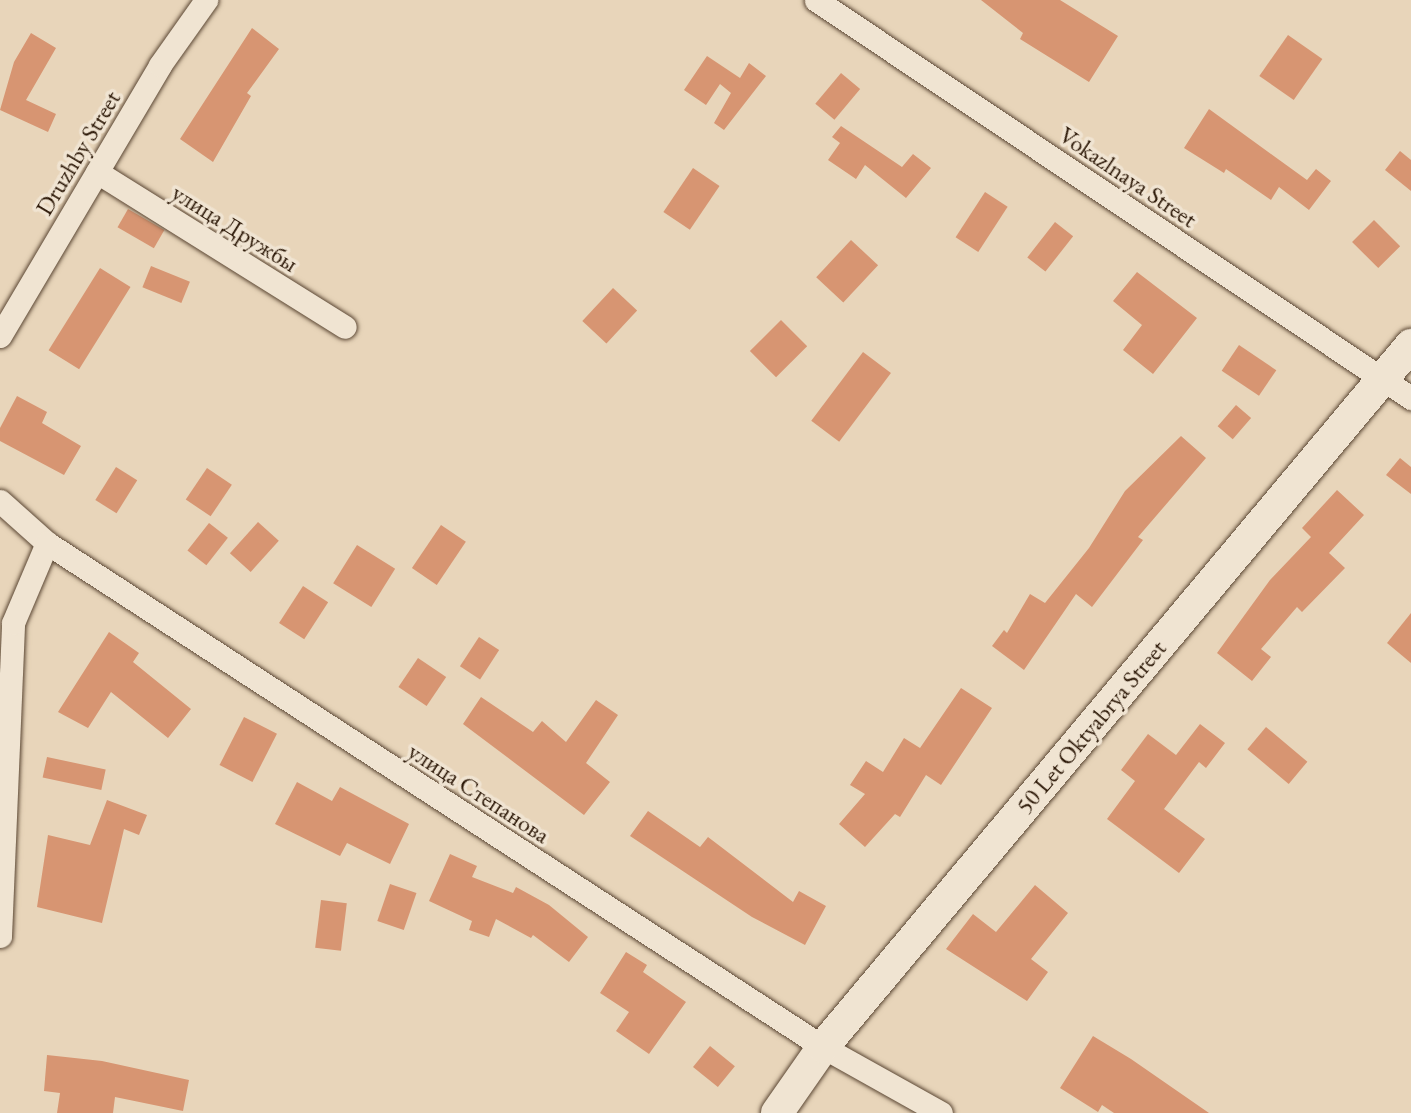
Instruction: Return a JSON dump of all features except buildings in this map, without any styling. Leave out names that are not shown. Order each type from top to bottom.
[{"type":"street","name":"Druzhby Street","points":[[0,336],[160,65],[206,0]]},
{"type":"street","name":"Vokazlnaya Street","points":[[816,0],[1411,398]]},
{"type":"street","name":"улица Дружбы","points":[[97,172],[345,327]]},
{"type":"street","name":"50 Let Oktyabrya Street","points":[[777,1113],[823,1047],[1411,345]]},
{"type":"street","name":"улица Степанова","points":[[0,501],[47,544],[823,1047],[941,1113]]},
{"type":"street","points":[[0,936],[13,623],[47,544]]}]
